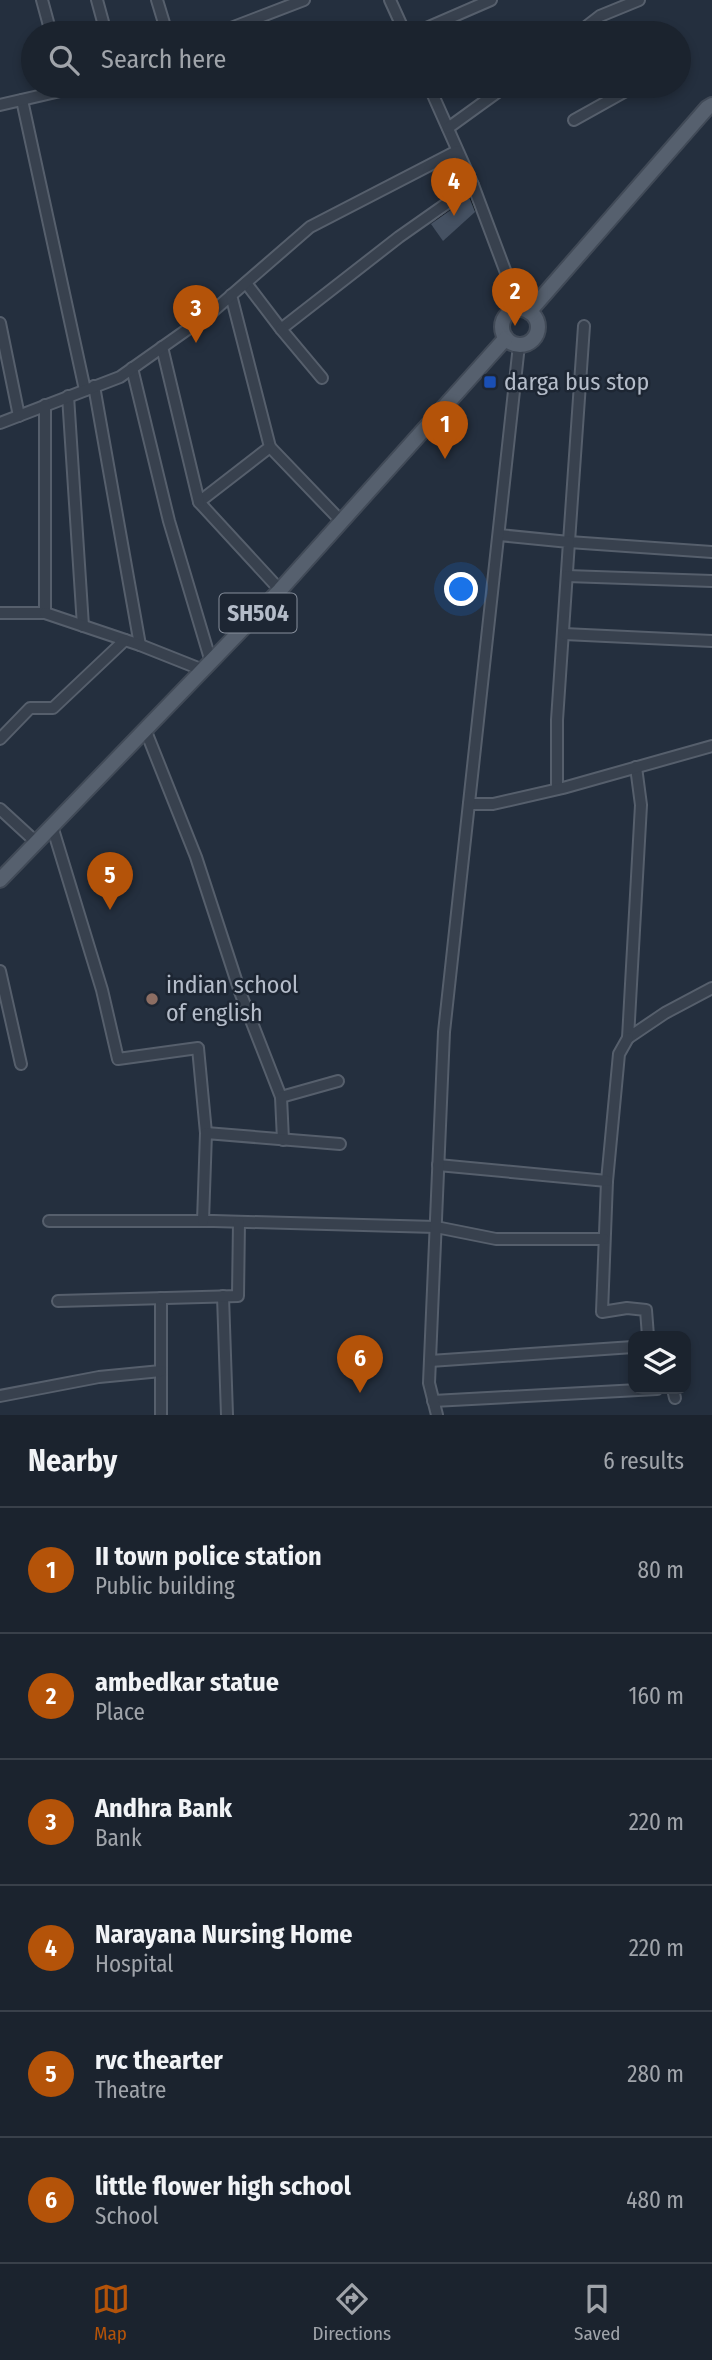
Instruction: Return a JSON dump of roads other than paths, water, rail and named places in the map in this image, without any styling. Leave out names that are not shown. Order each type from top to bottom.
[{"type":"main road","name":"SH504","points":[[525,311],[707,108],[712,106]]},
{"type":"main road","name":"SH504","points":[[525,311],[536,320],[538,330],[529,343],[512,342],[502,329],[504,319],[511,312],[525,311]]},
{"type":"main road","name":"SH504","points":[[0,880],[280,590],[341,521],[512,342]]},
{"type":"street","points":[[42,0],[48,21]]},
{"type":"street","points":[[97,0],[103,21]]},
{"type":"street","points":[[157,0],[163,21]]},
{"type":"street","points":[[249,21],[304,0]]},
{"type":"street","points":[[390,0],[400,21]]},
{"type":"street","points":[[443,21],[491,0]]},
{"type":"street","points":[[594,21],[639,0]]},
{"type":"street","points":[[0,104],[29,98]]},
{"type":"street","points":[[434,98],[525,311]]},
{"type":"street","points":[[447,128],[489,98]]},
{"type":"street","points":[[574,120],[613,98]]},
{"type":"street","points":[[22,100],[90,388],[139,645]]},
{"type":"street","points":[[0,423],[120,377],[231,295],[310,228],[457,150]]},
{"type":"street","points":[[281,329],[399,237],[473,185]]},
{"type":"street","points":[[246,283],[322,379]]},
{"type":"street","points":[[231,295],[270,446],[341,521]]},
{"type":"street","points":[[0,323],[19,416]]},
{"type":"street","points":[[557,789],[557,720],[584,326]]},
{"type":"street","points":[[437,1415],[429,1383],[444,1032],[499,535],[512,342]]},
{"type":"street","points":[[162,347],[199,502],[280,590]]},
{"type":"street","points":[[132,368],[207,666]]},
{"type":"street","points":[[68,397],[83,626]]},
{"type":"street","points":[[45,405],[45,614]]},
{"type":"street","points":[[199,502],[270,446]]},
{"type":"street","points":[[499,535],[712,552]]},
{"type":"street","points":[[567,576],[712,581]]},
{"type":"street","points":[[0,612],[45,614],[207,666]]},
{"type":"street","points":[[564,634],[712,641]]},
{"type":"street","points":[[0,739],[30,708],[53,708],[125,640]]},
{"type":"street","points":[[145,729],[196,857],[232,969],[281,1097],[283,1140]]},
{"type":"street","points":[[469,804],[493,804],[557,789],[712,746]]},
{"type":"street","points":[[636,767],[641,805],[628,1038],[619,1054],[607,1181],[602,1312],[627,1308],[646,1310],[648,1331]]},
{"type":"street","points":[[0,809],[36,842]]},
{"type":"street","points":[[52,826],[102,990],[118,1059],[198,1048],[206,1133],[202,1222]]},
{"type":"street","points":[[0,971],[21,1064]]},
{"type":"street","points":[[628,1038],[665,1013],[712,988]]},
{"type":"street","points":[[281,1097],[338,1081]]},
{"type":"street","points":[[206,1133],[340,1144]]},
{"type":"street","points":[[438,1165],[607,1181]]},
{"type":"street","points":[[49,1221],[436,1227],[496,1239],[604,1239]]},
{"type":"street","points":[[58,1301],[238,1296],[239,1222]]},
{"type":"street","points":[[223,1296],[227,1415]]},
{"type":"street","points":[[161,1298],[161,1415]]},
{"type":"street","points":[[430,1361],[628,1348]]},
{"type":"street","points":[[0,1396],[99,1377],[161,1371]]},
{"type":"street","points":[[433,1401],[628,1391]]},
{"type":"place","name":"Narayana Nursing Home","points":[[454,216]]},
{"type":"place","name":"ambedkar statue","points":[[515,326]]},
{"type":"place","name":"Andhra Bank","points":[[196,343]]},
{"type":"place","name":"darga bus stop","points":[[490,382]]},
{"type":"place","name":"II town police station","points":[[445,459]]},
{"type":"place","name":"rvc thearter","points":[[110,910]]},
{"type":"place","name":"indian school of english","points":[[152,999]]},
{"type":"place","name":"little flower high school","points":[[360,1393]]}]
